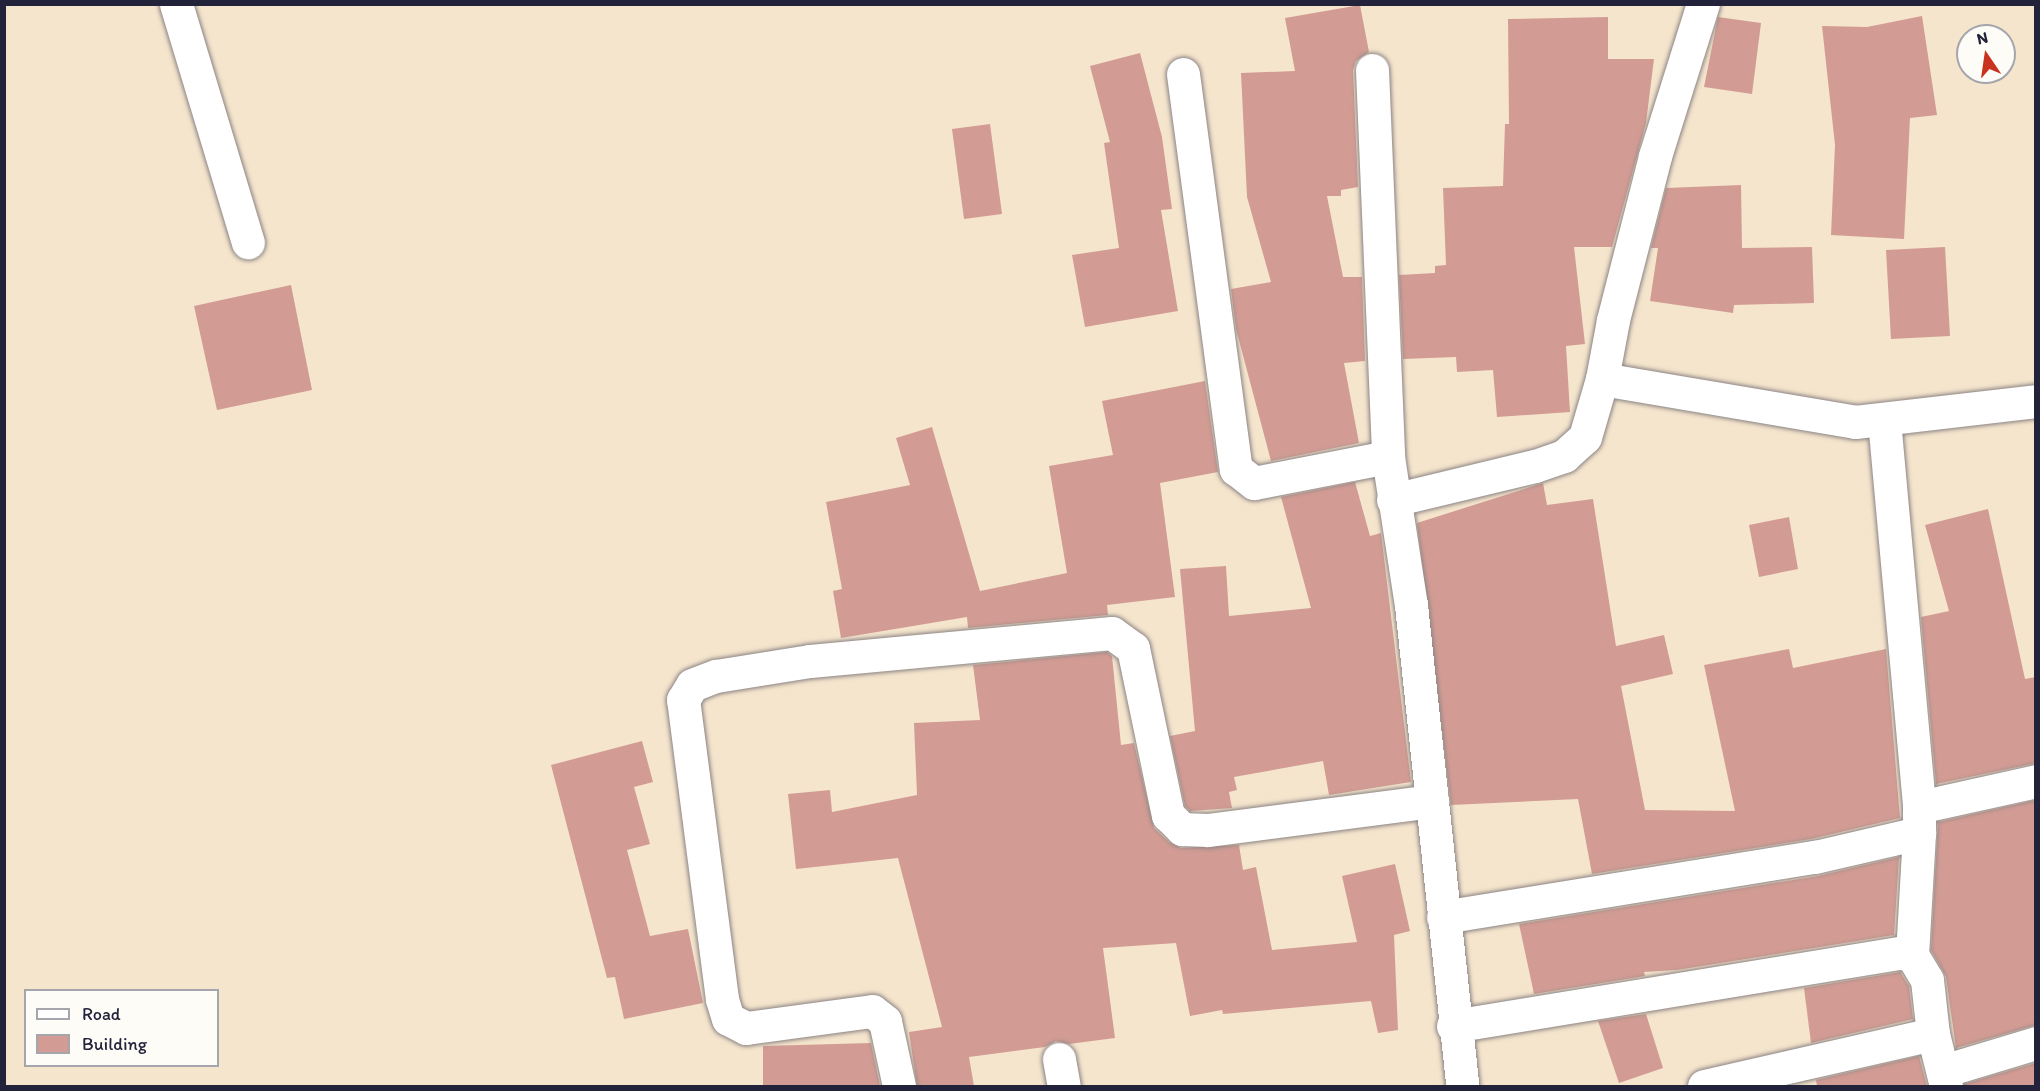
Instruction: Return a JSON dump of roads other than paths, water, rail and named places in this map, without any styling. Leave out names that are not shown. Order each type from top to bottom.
[{"type":"street","points":[[176,4],[248,242]]},
{"type":"street","points":[[1394,500],[1536,466],[1564,456],[1585,437],[1602,379],[1613,320],[1655,156],[1703,4]]},
{"type":"street","points":[[1372,70],[1388,457],[1410,605],[1432,801],[1453,1026],[1462,1086]]},
{"type":"street","points":[[1183,74],[1236,469],[1254,483],[1388,457]]},
{"type":"street","points":[[1602,379],[1855,422],[2036,401]]},
{"type":"street","points":[[1884,420],[1919,820],[1912,955],[1927,980],[1933,1034],[1945,1079],[2036,1043]]},
{"type":"street","points":[[899,1086],[885,1021],[872,1011],[746,1028],[728,1019],[722,999],[683,700],[692,685],[716,676],[810,661],[1112,633],[1133,648],[1168,816],[1182,829],[1208,830],[1432,801]]},
{"type":"street","points":[[1443,917],[1815,857],[2036,781]]},
{"type":"street","points":[[1453,1026],[1884,955],[1912,955]]},
{"type":"street","points":[[1704,1086],[1933,1034]]}]
